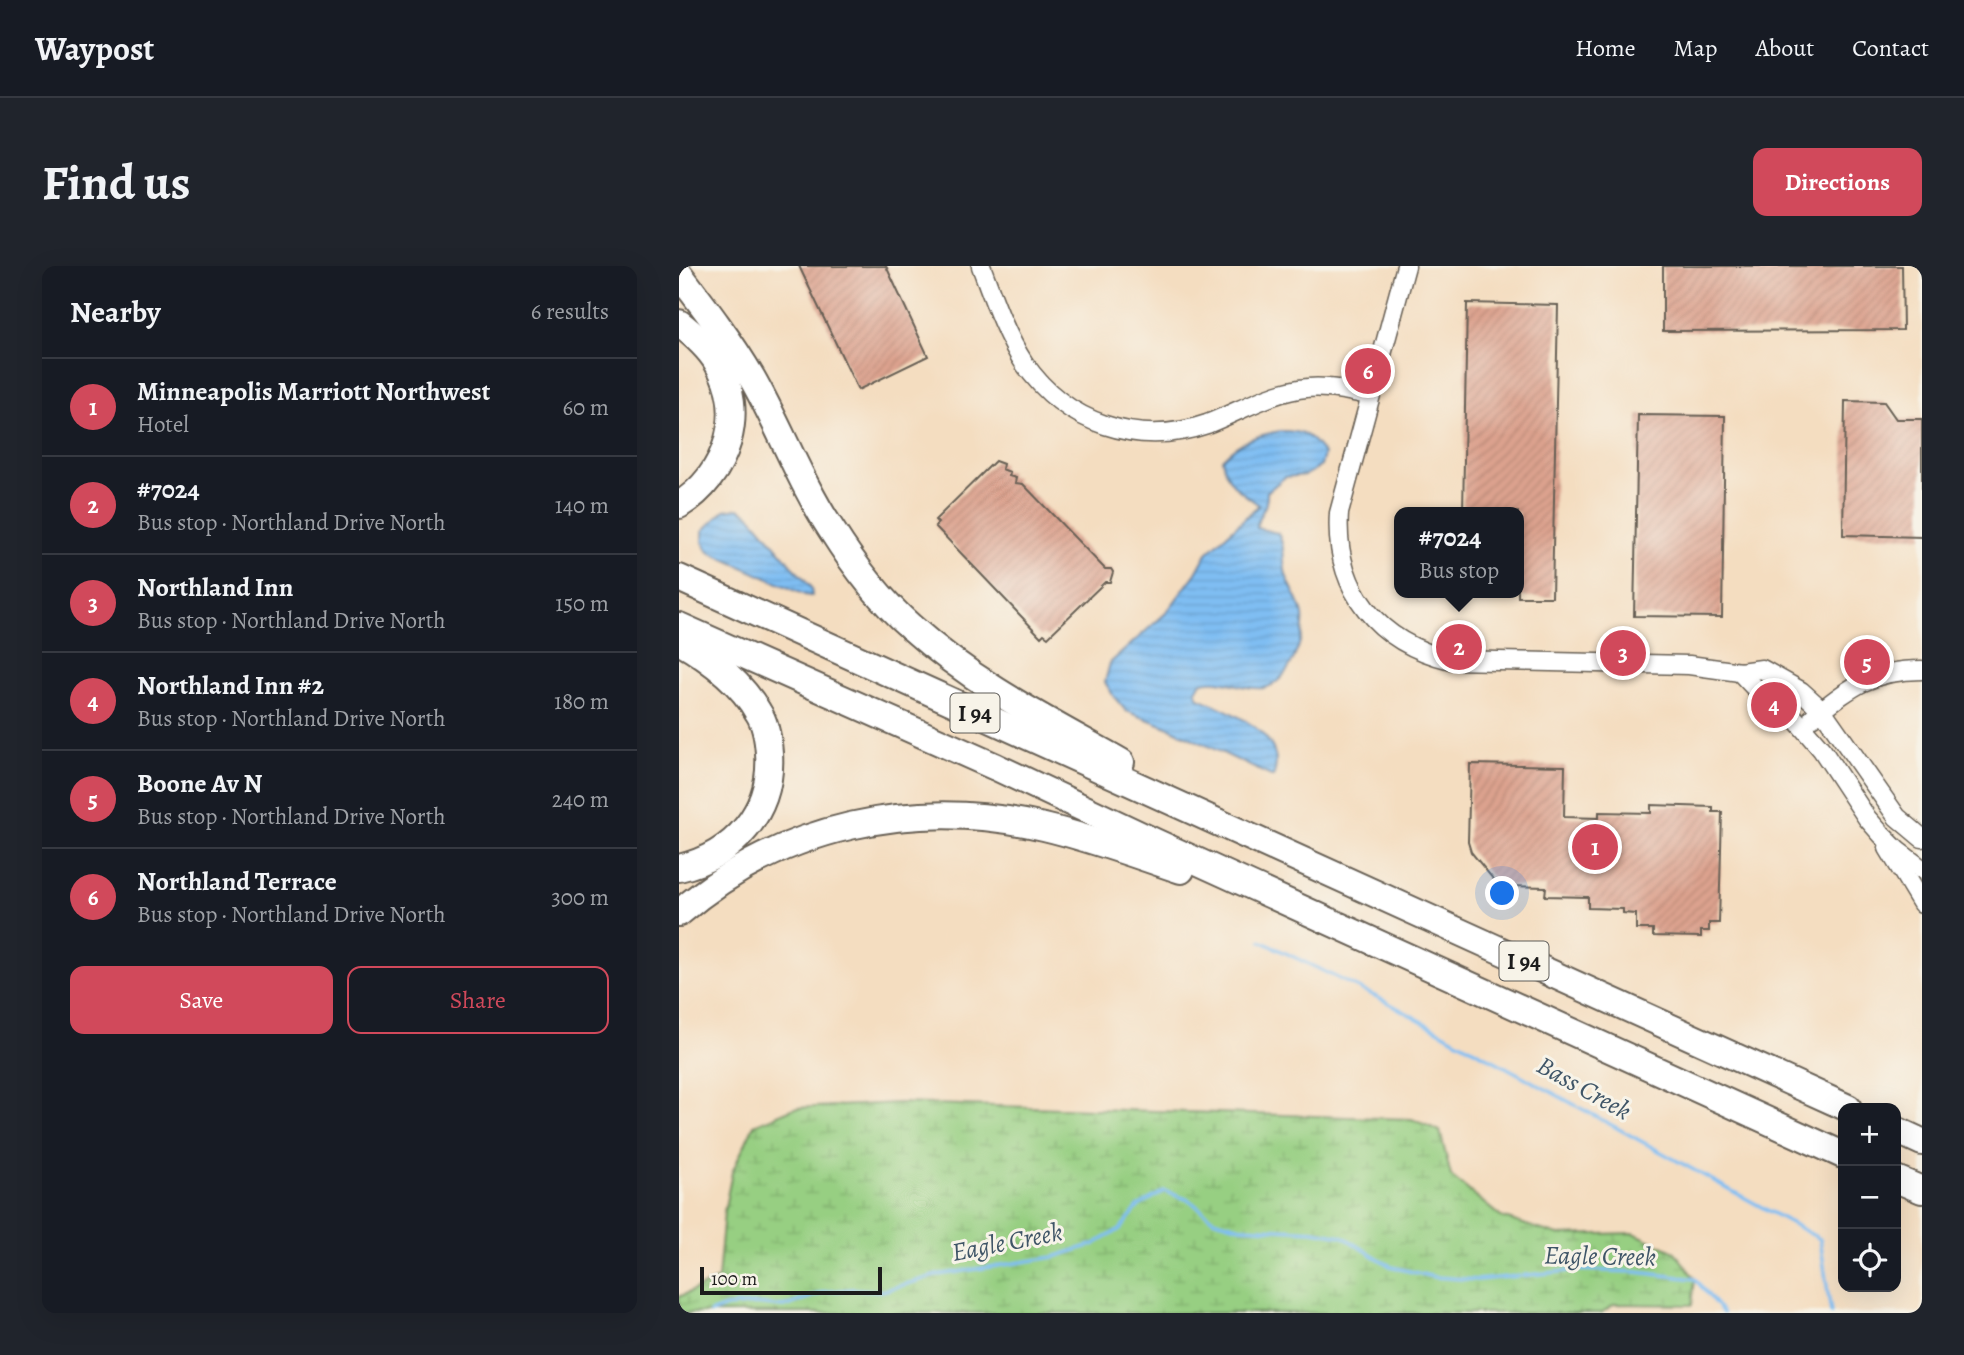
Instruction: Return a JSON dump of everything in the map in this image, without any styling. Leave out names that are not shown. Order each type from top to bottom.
[{"type":"highway","points":[[679,274],[726,337],[753,380],[829,526],[864,574],[911,627],[955,664],[997,692],[1272,848]]},
{"type":"highway","points":[[679,323],[716,361],[727,386],[732,407],[728,441],[722,459],[710,478],[679,505]]},
{"type":"highway","name":"I 94","points":[[679,578],[1838,1103]]},
{"type":"highway","name":"I 94","points":[[679,626],[996,767],[1838,1153]]},
{"type":"highway","points":[[679,642],[707,660],[737,685],[759,712],[767,734],[769,769],[767,792],[747,826],[718,853],[679,868]]},
{"type":"highway","points":[[679,913],[745,867],[795,842],[869,822],[933,814],[1006,820],[1079,836],[1322,917]]},
{"type":"highway","points":[[1775,1075],[1847,1103]]},
{"type":"highway","points":[[1901,1121],[1922,1127]]},
{"type":"highway","points":[[1901,1132],[1922,1142]]},
{"type":"highway","points":[[1901,1181],[1922,1190]]},
{"type":"street","points":[[981,266],[1012,341],[1025,364],[1043,386],[1063,404],[1091,421],[1110,428],[1147,433],[1176,432],[1205,424],[1278,394],[1299,389],[1326,387],[1370,395]]},
{"type":"street","points":[[1406,266],[1342,494],[1338,529],[1344,569],[1355,593],[1375,621],[1419,651],[1451,660],[1689,665],[1739,672],[1762,669],[1801,691],[1822,710],[1898,817],[1922,838]]},
{"type":"street","points":[[1801,726],[1871,677],[1895,671],[1922,670]]},
{"type":"street","points":[[1739,672],[1754,687],[1785,707],[1822,750],[1867,818],[1905,857],[1922,869]]},
{"type":"street","points":[[1882,835],[1922,904]]},
{"type":"green space","points":[[900,1103],[1412,1119],[1440,1131],[1451,1176],[1501,1217],[1558,1235],[1634,1233],[1675,1252],[1695,1279],[1692,1305],[1615,1304],[1601,1313],[679,1313],[679,1297],[718,1279],[724,1212],[732,1172],[754,1125],[794,1108]]},
{"type":"water","points":[[1281,431],[1306,435],[1324,454],[1321,466],[1306,475],[1285,477],[1267,492],[1266,504],[1257,523],[1257,528],[1278,533],[1280,538],[1286,575],[1303,615],[1299,646],[1281,678],[1264,688],[1208,681],[1200,683],[1196,691],[1199,698],[1241,718],[1265,737],[1273,749],[1276,762],[1273,777],[1170,728],[1126,711],[1105,682],[1110,663],[1166,613],[1196,573],[1207,553],[1259,505],[1231,481],[1222,459],[1249,440]]},
{"type":"water","points":[[739,508],[749,514],[811,588],[812,596],[709,552],[703,542],[703,531],[725,510]]},
{"type":"building","points":[[799,266],[886,266],[928,356],[858,390]]},
{"type":"building","points":[[1663,266],[1902,266],[1903,330],[1663,331]]},
{"type":"building","points":[[1467,303],[1558,305],[1552,597],[1524,597],[1524,507],[1463,507]]},
{"type":"building","points":[[1845,401],[1884,402],[1896,419],[1922,419],[1922,537],[1843,535]]},
{"type":"building","points":[[1638,415],[1725,416],[1722,617],[1634,616]]},
{"type":"building","points":[[995,461],[1003,464],[1002,469],[1010,472],[1009,476],[1016,478],[1015,483],[1023,484],[1105,569],[1111,569],[1113,572],[1110,582],[1105,582],[1048,637],[1044,634],[1041,637],[935,526],[938,523],[935,520]]},
{"type":"building","points":[[1470,764],[1565,766],[1564,817],[1599,818],[1599,812],[1651,813],[1651,805],[1713,807],[1713,812],[1722,812],[1719,923],[1709,923],[1709,931],[1701,931],[1701,937],[1653,936],[1653,929],[1636,929],[1636,914],[1623,913],[1623,909],[1588,908],[1588,897],[1545,896],[1546,887],[1511,886],[1493,879],[1471,852],[1468,842]]},
{"type":"waterway","name":"Bass Creek","points":[[1261,941],[1383,1000],[1820,1239],[1831,1313]]},
{"type":"waterway","name":"Eagle Creek","points":[[710,1313],[726,1307],[755,1304],[784,1307],[825,1292],[853,1289],[882,1291],[938,1275],[1054,1257],[1095,1244],[1120,1229],[1139,1206],[1164,1191],[1189,1200],[1213,1219],[1241,1227],[1314,1231],[1342,1236],[1392,1267],[1434,1277],[1478,1280],[1579,1270],[1637,1272],[1695,1279],[1723,1313]]},
{"type":"place","name":"Northland Terrace","points":[[1368,371]]},
{"type":"place","name":"#7024","points":[[1459,647]]},
{"type":"place","name":"Northland Inn","points":[[1623,653]]},
{"type":"place","name":"Boone Av N","points":[[1867,662]]},
{"type":"place","name":"Northland Inn #2","points":[[1774,705]]},
{"type":"place","name":"Minneapolis Marriott Northwest","points":[[1595,847]]}]
